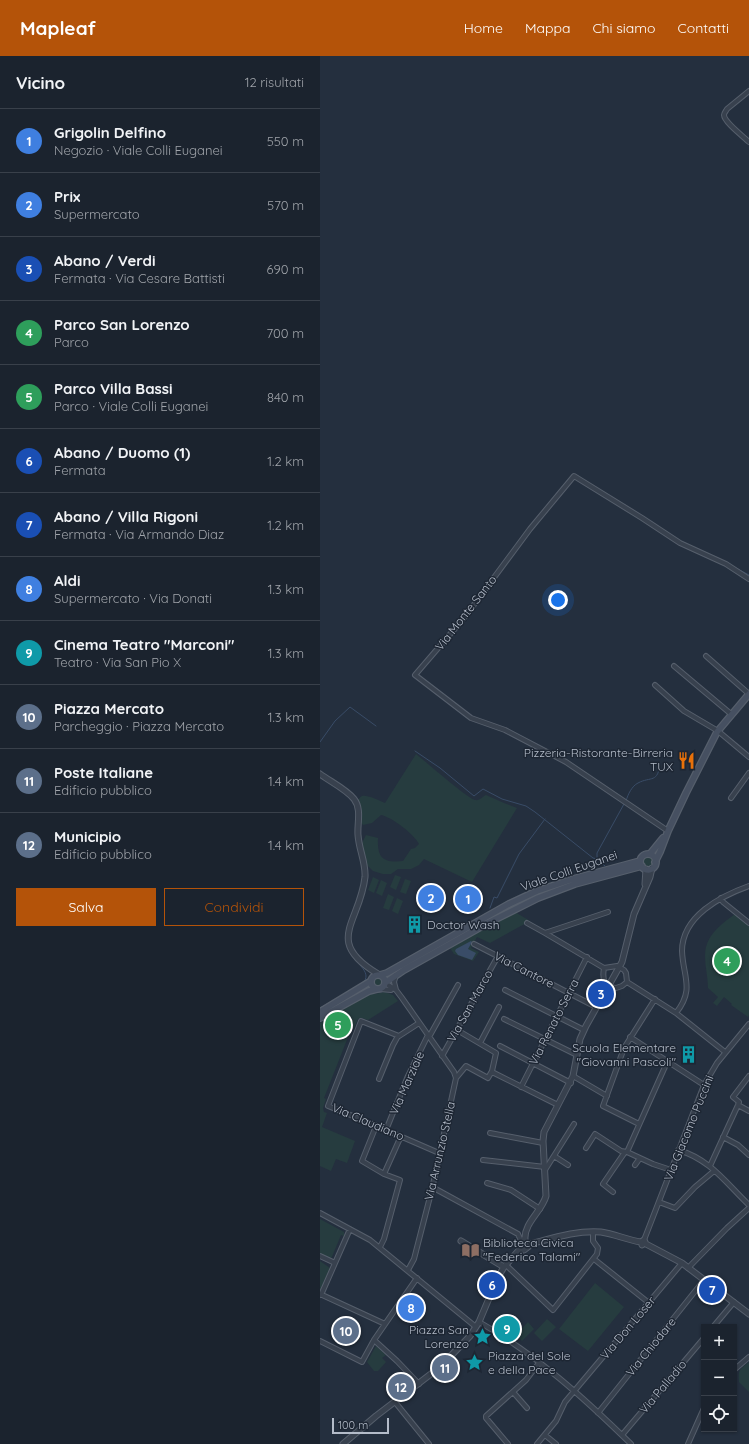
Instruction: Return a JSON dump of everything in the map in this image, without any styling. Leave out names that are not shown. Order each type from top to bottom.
[{"type":"main road","points":[[668,831],[656,848],[650,854],[644,855],[642,865],[652,868],[668,831],[718,731],[731,714],[749,695]]},
{"type":"main road","points":[[650,854],[654,857],[655,862]]},
{"type":"main road","name":"Viale Colli Euganei","points":[[320,1012],[371,981],[374,976],[388,973],[509,904],[537,891],[581,876],[642,865]]},
{"type":"main road","name":"Viale Colli Euganei","points":[[320,1018],[369,991],[379,989],[396,975],[486,924],[538,898],[575,884],[642,865]]},
{"type":"main road","points":[[379,975],[384,978],[385,983]]},
{"type":"main road","points":[[371,981],[372,986],[379,989]]},
{"type":"street","points":[[749,91],[724,113],[727,121],[749,142]]},
{"type":"street","name":"Via Monte Santo","points":[[668,831],[566,762],[505,730],[471,718],[415,675],[464,618],[530,528],[574,476],[680,543],[726,564],[749,579]]},
{"type":"street","points":[[706,656],[749,695]]},
{"type":"street","points":[[674,666],[731,714]]},
{"type":"street","points":[[655,685],[684,710],[718,731],[749,757]]},
{"type":"street","points":[[731,798],[749,773]]},
{"type":"street","points":[[320,774],[350,795],[358,805],[358,834],[365,877],[349,930],[348,939],[349,946],[356,958],[366,967],[379,975]]},
{"type":"street","points":[[642,865],[644,889]]},
{"type":"street","points":[[343,1444],[419,1384],[451,1356],[470,1336],[479,1322],[493,1287],[505,1266],[520,1249],[519,1246],[526,1231],[540,1209],[546,1196],[543,1143],[546,1126],[573,1076],[580,1039],[584,1030],[620,968],[634,914],[650,878],[652,868]]},
{"type":"street","points":[[676,1013],[683,1003],[687,989],[687,979],[682,950],[685,936],[695,919],[721,898],[749,886]]},
{"type":"street","points":[[721,898],[723,902],[749,923]]},
{"type":"street","points":[[545,933],[608,912]]},
{"type":"street","points":[[527,923],[604,968],[614,966],[624,970],[626,973],[627,982]]},
{"type":"street","name":"Via Cantore","points":[[474,944],[596,1007]]},
{"type":"street","name":"Via San Marco","points":[[442,1056],[498,956]]},
{"type":"street","name":"Via Renato Serra","points":[[521,1087],[587,957]]},
{"type":"street","points":[[366,967],[371,981]]},
{"type":"street","points":[[604,968],[603,980],[609,986],[616,988],[627,982]]},
{"type":"street","points":[[396,975],[394,982],[396,990],[454,1072],[456,1078]]},
{"type":"street","points":[[627,982],[676,1013],[725,1052]]},
{"type":"street","points":[[385,983],[396,990]]},
{"type":"street","points":[[428,1036],[458,985]]},
{"type":"street","points":[[379,989],[396,990]]},
{"type":"street","points":[[505,990],[584,1030]]},
{"type":"street","points":[[639,1124],[603,1106],[624,1048],[655,999]]},
{"type":"street","points":[[480,1044],[499,1007]]},
{"type":"street","points":[[504,1019],[577,1056]]},
{"type":"street","name":"Via Claudiano","points":[[398,1036],[361,1022],[328,1105],[329,1107],[401,1136],[439,1154]]},
{"type":"street","points":[[379,1079],[393,1044],[398,1036],[419,1023]]},
{"type":"street","name":"Via Giacomo Puccini","points":[[644,1242],[704,1085],[725,1052],[749,1024]]},
{"type":"street","points":[[456,1078],[466,1066],[488,1078],[492,1072],[496,1053],[457,1030]]},
{"type":"street","name":"Via Marziale","points":[[386,1130],[408,1076],[428,1036]]},
{"type":"street","points":[[630,1037],[668,1060],[704,1085]]},
{"type":"street","points":[[500,1046],[570,1083]]},
{"type":"street","points":[[613,1192],[603,1184],[626,1152],[668,1060]]},
{"type":"street","points":[[492,1072],[558,1105]]},
{"type":"street","points":[[573,1076],[607,1096]]},
{"type":"street","points":[[710,1166],[739,1102],[733,1097],[749,1076]]},
{"type":"street","name":"Via Arrunzio Stella","points":[[408,1270],[414,1260],[432,1188],[456,1078]]},
{"type":"street","points":[[738,1105],[749,1111]]},
{"type":"street","points":[[545,1169],[574,1124]]},
{"type":"street","points":[[376,1126],[362,1161],[384,1174],[400,1180],[384,1239],[380,1247]]},
{"type":"street","points":[[490,1133],[543,1143]]},
{"type":"street","points":[[586,1148],[595,1134],[626,1152],[671,1170]]},
{"type":"street","points":[[384,1174],[401,1136]]},
{"type":"street","points":[[723,1137],[738,1145],[749,1155]]},
{"type":"street","points":[[678,1150],[699,1158],[710,1166],[749,1206],[688,1268]]},
{"type":"street","points":[[554,1156],[568,1165]]},
{"type":"street","points":[[635,1165],[640,1158]]},
{"type":"street","points":[[483,1160],[545,1169]]},
{"type":"street","points":[[659,1202],[675,1208],[695,1187],[714,1171]]},
{"type":"street","points":[[487,1183],[511,1190],[540,1209]]},
{"type":"street","points":[[432,1188],[518,1234],[523,1240],[529,1241],[530,1244]]},
{"type":"street","points":[[320,1213],[380,1247],[476,1327]]},
{"type":"street","points":[[350,1229],[321,1295],[384,1324]]},
{"type":"street","points":[[520,1249],[524,1250],[530,1244],[571,1234],[593,1232],[613,1234],[644,1242],[682,1263],[749,1314]]},
{"type":"street","points":[[461,1241],[505,1266],[520,1278],[553,1310],[597,1254],[598,1248],[593,1241],[593,1232]]},
{"type":"street","points":[[320,1256],[335,1263]]},
{"type":"street","points":[[594,1259],[649,1303]]},
{"type":"street","name":"Via Don Loser","points":[[537,1444],[556,1421],[563,1405],[682,1263]]},
{"type":"street","points":[[320,1341],[362,1362],[384,1324],[417,1278]]},
{"type":"street","name":"Via Chiodare","points":[[598,1413],[704,1280]]},
{"type":"street","points":[[716,1324],[734,1302]]},
{"type":"street","points":[[479,1322],[494,1330],[539,1362],[631,1444]]},
{"type":"street","points":[[374,1340],[419,1384]]},
{"type":"street","name":"Via Palladio","points":[[622,1435],[701,1342]]},
{"type":"street","points":[[737,1367],[749,1357]]},
{"type":"street","points":[[508,1444],[486,1418],[486,1416],[529,1376],[539,1362]]},
{"type":"street","points":[[513,1392],[527,1408]]},
{"type":"street","points":[[395,1402],[429,1444]]},
{"type":"street","points":[[688,1444],[701,1415]]},
{"type":"street","points":[[545,1435],[556,1444]]},
{"type":"green space","points":[[416,754],[471,798],[477,800],[486,795],[517,808],[472,882],[424,859],[419,865],[411,869],[398,869],[391,874],[383,874],[373,871],[365,863],[361,845],[366,835],[378,838],[380,855],[386,860],[391,861],[403,861],[411,849],[415,848],[419,844],[408,831],[386,816],[381,815],[372,823],[363,825],[359,820],[357,801],[362,796],[367,796],[385,803]]},
{"type":"green space","points":[[647,856],[651,858],[653,862],[651,866],[647,868],[643,866],[641,862],[643,858]]},
{"type":"green space","points":[[395,875],[401,877],[396,890],[390,887]]},
{"type":"green space","points":[[373,877],[379,880],[374,893],[368,890]]},
{"type":"green space","points":[[405,879],[411,881],[406,894],[400,892]]},
{"type":"green space","points":[[381,880],[387,883],[382,896],[376,893]]},
{"type":"green space","points":[[388,894],[394,897],[389,910],[383,908]]},
{"type":"green space","points":[[397,898],[403,901],[398,914],[392,911]]},
{"type":"green space","points":[[515,912],[530,921],[490,943],[477,937],[471,948],[479,952],[473,961],[454,954],[450,948]]},
{"type":"green space","points":[[735,914],[749,925],[748,1017],[731,1005],[732,1004],[724,997],[717,1006],[713,1003],[718,997],[708,988],[705,957],[706,947],[710,937],[718,928]]},
{"type":"green space","points":[[378,977],[383,982],[378,987],[373,982]]},
{"type":"green space","points":[[385,992],[393,995],[398,1001],[368,1020],[362,1018],[358,1019],[354,1028],[352,1027],[324,1098],[326,1099],[323,1108],[324,1112],[327,1113],[322,1127],[355,1141],[347,1163],[336,1159],[331,1171],[320,1166],[320,1023],[372,993],[375,994]]},
{"type":"green space","points":[[320,1219],[344,1232],[344,1236],[341,1235],[331,1259],[320,1254]]},
{"type":"green space","points":[[320,1261],[330,1268],[320,1291]]},
{"type":"green space","points":[[595,1283],[624,1307],[588,1351],[559,1329]]},
{"type":"green space","points":[[547,1319],[556,1327],[542,1341],[534,1333]]},
{"type":"green space","points":[[528,1322],[534,1329],[522,1341],[516,1335]]},
{"type":"green space","points":[[376,1346],[386,1355],[382,1358],[386,1362],[378,1371],[374,1371],[367,1362]]},
{"type":"green space","points":[[749,1362],[749,1392],[739,1382],[739,1373],[740,1370]]},
{"type":"water","points":[[471,941],[472,942],[468,949],[476,953],[472,960],[458,955],[455,951],[456,949]]},
{"type":"waterway","points":[[736,568],[749,575]]},
{"type":"waterway","points":[[320,742],[335,721],[350,707],[376,726]]},
{"type":"waterway","points":[[415,751],[440,768],[474,796],[483,789],[502,799],[526,806],[593,858],[597,859]]},
{"type":"waterway","points":[[626,801],[630,790],[636,784],[656,777],[660,763]]},
{"type":"waterway","points":[[605,866],[597,859],[597,853],[624,804]]},
{"type":"waterway","points":[[490,908],[494,897],[497,898],[519,854],[545,819]]},
{"type":"waterway","points":[[360,965],[366,975],[364,982]]},
{"type":"waterway","points":[[320,1008],[357,987]]},
{"type":"place","name":"Pizzeria-Ristorante-Birreria TUX","points":[[686,760]]},
{"type":"place","name":"Prix","points":[[431,898]]},
{"type":"place","name":"Grigolin Delfino","points":[[468,899]]},
{"type":"place","name":"Doctor Wash","points":[[414,925]]},
{"type":"place","name":"Parco San Lorenzo","points":[[727,961]]},
{"type":"place","name":"Abano / Verdi","points":[[601,994]]},
{"type":"place","name":"Parco Villa Bassi","points":[[338,1025]]},
{"type":"place","name":"Scuola Elementare \"Giovanni Pascoli\"","points":[[689,1055]]},
{"type":"place","name":"Biblioteca Civica \"Federico Talami\"","points":[[470,1250]]},
{"type":"place","name":"Abano / Duomo (1)","points":[[492,1285]]},
{"type":"place","name":"Abano / Villa Rigoni","points":[[712,1290]]},
{"type":"place","name":"Aldi","points":[[411,1308]]},
{"type":"place","name":"Cinema Teatro \"Marconi\"","points":[[507,1329]]},
{"type":"place","name":"Piazza Mercato","points":[[346,1331]]},
{"type":"place","name":"Piazza San Lorenzo","points":[[482,1337]]},
{"type":"place","name":"Piazza del Sole e della Pace","points":[[475,1363]]},
{"type":"place","name":"Poste Italiane","points":[[445,1368]]},
{"type":"place","name":"Municipio","points":[[401,1387]]}]
